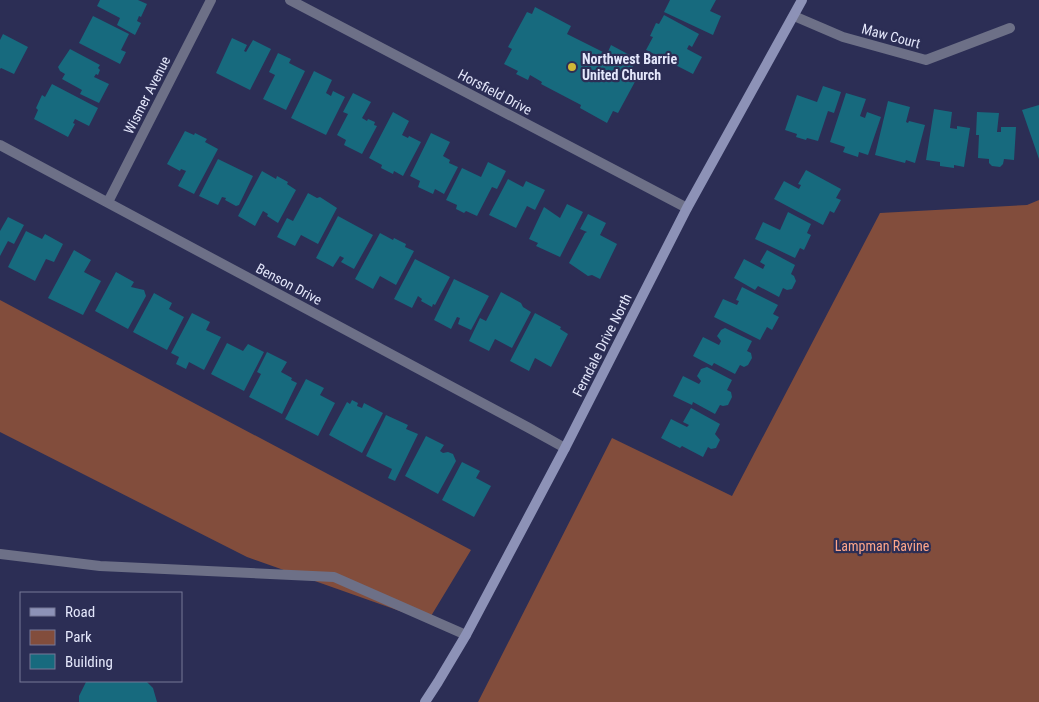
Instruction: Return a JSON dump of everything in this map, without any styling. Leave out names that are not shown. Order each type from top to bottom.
[{"type":"main road","name":"Ferndale Drive North","points":[[424,702],[466,635],[565,448],[687,208],[802,0]]},
{"type":"street","name":"Wismer Avenue","points":[[108,202],[211,0]]},
{"type":"street","name":"Horsfield Drive","points":[[290,0],[687,208]]},
{"type":"street","name":"Maw Court","points":[[794,16],[843,37],[926,60],[1010,28]]},
{"type":"street","name":"Benson Drive","points":[[0,145],[565,448]]},
{"type":"street","points":[[0,554],[100,566],[334,577],[466,635]]},
{"type":"green space","name":"Lampman Ravine","points":[[1039,200],[1039,702],[478,702],[612,438],[732,496],[880,213],[1027,205]]},
{"type":"green space","points":[[0,300],[471,550],[428,621],[247,557],[0,432]]},
{"type":"building","points":[[100,0],[138,0],[147,4],[137,21],[141,23],[135,35],[117,25],[120,18],[97,6]]},
{"type":"building","points":[[670,0],[716,0],[710,11],[721,16],[713,35],[664,12]]},
{"type":"building","name":"Northwest Barrie United Church","points":[[535,7],[571,26],[567,34],[607,54],[611,45],[637,59],[629,74],[637,78],[618,113],[613,111],[607,123],[580,108],[581,105],[541,84],[542,82],[530,75],[528,80],[516,74],[518,71],[504,64],[512,49],[508,47],[527,12],[532,14]]},
{"type":"building","points":[[664,15],[699,34],[692,47],[689,45],[687,49],[702,57],[693,74],[646,50],[653,37],[650,36],[656,23],[659,24]]},
{"type":"building","points":[[93,16],[129,34],[121,50],[126,52],[120,64],[79,43]]},
{"type":"building","points":[[3,34],[28,47],[14,74],[0,69],[0,40]]},
{"type":"building","points":[[232,38],[247,45],[244,51],[246,52],[253,40],[271,49],[250,90],[216,73]]},
{"type":"building","points":[[70,49],[100,65],[98,75],[96,74],[94,77],[109,84],[99,103],[80,94],[82,90],[62,79],[65,74],[58,67]]},
{"type":"building","points":[[278,53],[291,59],[289,63],[305,71],[286,110],[263,99],[275,75],[269,72]]},
{"type":"building","points":[[314,71],[332,80],[326,93],[331,96],[333,91],[345,97],[326,135],[291,118]]},
{"type":"building","points":[[52,84],[98,108],[89,126],[75,119],[73,123],[75,124],[68,137],[34,119],[38,110],[36,108],[42,95],[45,97]]},
{"type":"building","points":[[823,86],[841,92],[834,113],[828,111],[818,141],[796,137],[797,134],[785,130],[797,95],[817,102]]},
{"type":"building","points":[[353,93],[371,102],[362,118],[375,122],[374,125],[377,126],[362,154],[344,145],[346,140],[337,135],[348,114],[343,112]]},
{"type":"building","points":[[846,93],[866,99],[860,116],[865,118],[867,112],[881,117],[868,155],[859,152],[858,157],[843,152],[845,147],[830,142]]},
{"type":"building","points":[[888,101],[910,107],[906,122],[925,125],[915,163],[906,160],[905,163],[875,155]]},
{"type":"building","points":[[1039,105],[1039,159],[1022,110]]},
{"type":"building","points":[[934,109],[952,112],[950,128],[957,129],[957,126],[970,128],[964,167],[954,165],[954,168],[940,166],[940,162],[926,160]]},
{"type":"building","points":[[393,112],[409,121],[402,135],[421,142],[403,176],[394,171],[393,174],[381,168],[382,165],[369,158]]},
{"type":"building","points":[[977,112],[999,113],[997,132],[1001,132],[1001,127],[1016,127],[1014,160],[1004,159],[1000,167],[992,166],[989,163],[989,159],[978,158]]},
{"type":"building","points":[[185,131],[194,135],[195,133],[207,139],[205,142],[218,149],[194,194],[178,186],[186,171],[181,169],[180,171],[167,164]]},
{"type":"building","points":[[431,133],[450,142],[443,156],[450,160],[449,163],[458,167],[444,194],[435,189],[433,194],[418,187],[420,181],[410,176]]},
{"type":"building","points":[[218,159],[253,176],[239,205],[236,206],[222,197],[218,205],[199,196]]},
{"type":"building","points":[[488,162],[506,171],[497,189],[492,187],[477,216],[456,209],[457,205],[446,200],[462,168],[481,177]]},
{"type":"building","points":[[806,170],[841,189],[836,198],[841,200],[834,213],[830,211],[823,225],[774,199],[784,181],[799,189],[801,185],[798,184]]},
{"type":"building","points":[[262,171],[276,179],[277,176],[288,182],[287,184],[296,190],[278,223],[263,211],[255,226],[238,216]]},
{"type":"building","points":[[508,179],[523,187],[526,181],[545,190],[535,210],[527,206],[516,228],[489,215]]},
{"type":"building","points":[[308,193],[317,198],[320,197],[337,208],[318,244],[301,235],[295,246],[277,237],[287,218],[293,221]]},
{"type":"building","points":[[567,204],[583,212],[560,257],[536,246],[538,243],[529,239],[544,207],[560,218]]},
{"type":"building","points":[[788,212],[811,224],[807,233],[811,235],[804,250],[800,248],[795,258],[755,239],[763,222],[780,230]]},
{"type":"building","points":[[588,214],[606,223],[600,235],[617,244],[600,279],[592,275],[588,276],[569,263],[587,232],[580,229]]},
{"type":"building","points":[[338,216],[373,235],[354,269],[341,262],[344,258],[340,256],[333,267],[316,258]]},
{"type":"building","points":[[8,217],[24,225],[14,244],[8,241],[0,256],[0,231]]},
{"type":"building","points":[[26,231],[42,239],[45,234],[63,244],[54,262],[46,259],[35,281],[8,267]]},
{"type":"building","points":[[380,233],[406,244],[405,247],[414,251],[396,285],[380,276],[373,289],[355,279]]},
{"type":"building","points":[[74,250],[91,260],[84,272],[101,281],[83,315],[48,298]]},
{"type":"building","points":[[767,250],[795,265],[791,274],[796,281],[792,289],[787,290],[783,288],[779,297],[758,286],[755,290],[734,278],[744,259],[763,269],[765,265],[760,262]]},
{"type":"building","points":[[415,259],[450,277],[435,305],[433,304],[432,307],[421,301],[422,299],[418,296],[412,308],[394,299]]},
{"type":"building","points":[[116,272],[134,282],[131,287],[144,290],[146,296],[128,329],[95,311]]},
{"type":"building","points":[[454,279],[489,296],[471,330],[458,324],[460,318],[457,317],[451,329],[434,320]]},
{"type":"building","points":[[742,287],[778,305],[773,314],[779,317],[772,330],[767,327],[760,340],[714,317],[723,299],[737,305],[739,301],[736,300]]},
{"type":"building","points":[[501,292],[521,303],[523,307],[531,312],[512,348],[495,339],[489,351],[469,341],[480,318],[486,321]]},
{"type":"building","points":[[154,293],[172,303],[169,309],[184,317],[167,350],[133,332]]},
{"type":"building","points":[[192,313],[210,322],[206,330],[221,337],[204,370],[189,362],[186,369],[176,364],[179,357],[171,353]]},
{"type":"building","points":[[535,313],[561,327],[560,329],[568,334],[551,367],[535,358],[529,371],[510,361]]},
{"type":"building","points":[[725,328],[752,341],[747,351],[751,353],[752,358],[748,365],[744,367],[740,365],[735,374],[714,363],[712,366],[693,356],[703,337],[719,345],[721,341],[717,336]]},
{"type":"building","points":[[227,343],[243,351],[248,344],[264,352],[244,391],[211,374]]},
{"type":"building","points":[[267,352],[287,362],[281,372],[297,383],[282,414],[249,397],[261,374],[257,372]]},
{"type":"building","points":[[707,367],[732,380],[727,390],[731,392],[732,397],[728,405],[720,405],[715,414],[693,402],[692,405],[673,396],[683,376],[699,384],[701,381],[697,376],[701,369]]},
{"type":"building","points":[[306,379],[324,388],[320,395],[335,403],[318,436],[285,419]]},
{"type":"building","points":[[352,400],[358,403],[357,406],[362,408],[364,403],[383,413],[362,453],[329,435],[347,402],[350,404]]},
{"type":"building","points":[[691,408],[720,424],[715,434],[720,440],[716,448],[711,449],[708,447],[703,457],[661,438],[671,419],[687,427],[689,425],[683,422]]},
{"type":"building","points":[[386,415],[408,425],[406,429],[418,434],[395,481],[388,478],[392,469],[366,456]]},
{"type":"building","points":[[426,436],[444,445],[440,451],[453,454],[456,461],[438,494],[405,476]]},
{"type":"building","points":[[462,462],[480,471],[476,478],[491,486],[474,517],[442,500]]},
{"type":"building","points":[[86,682],[147,682],[153,688],[157,702],[79,702],[79,696]]},
{"type":"place","name":"Northwest Barrie United Church","points":[[572,67]]}]
